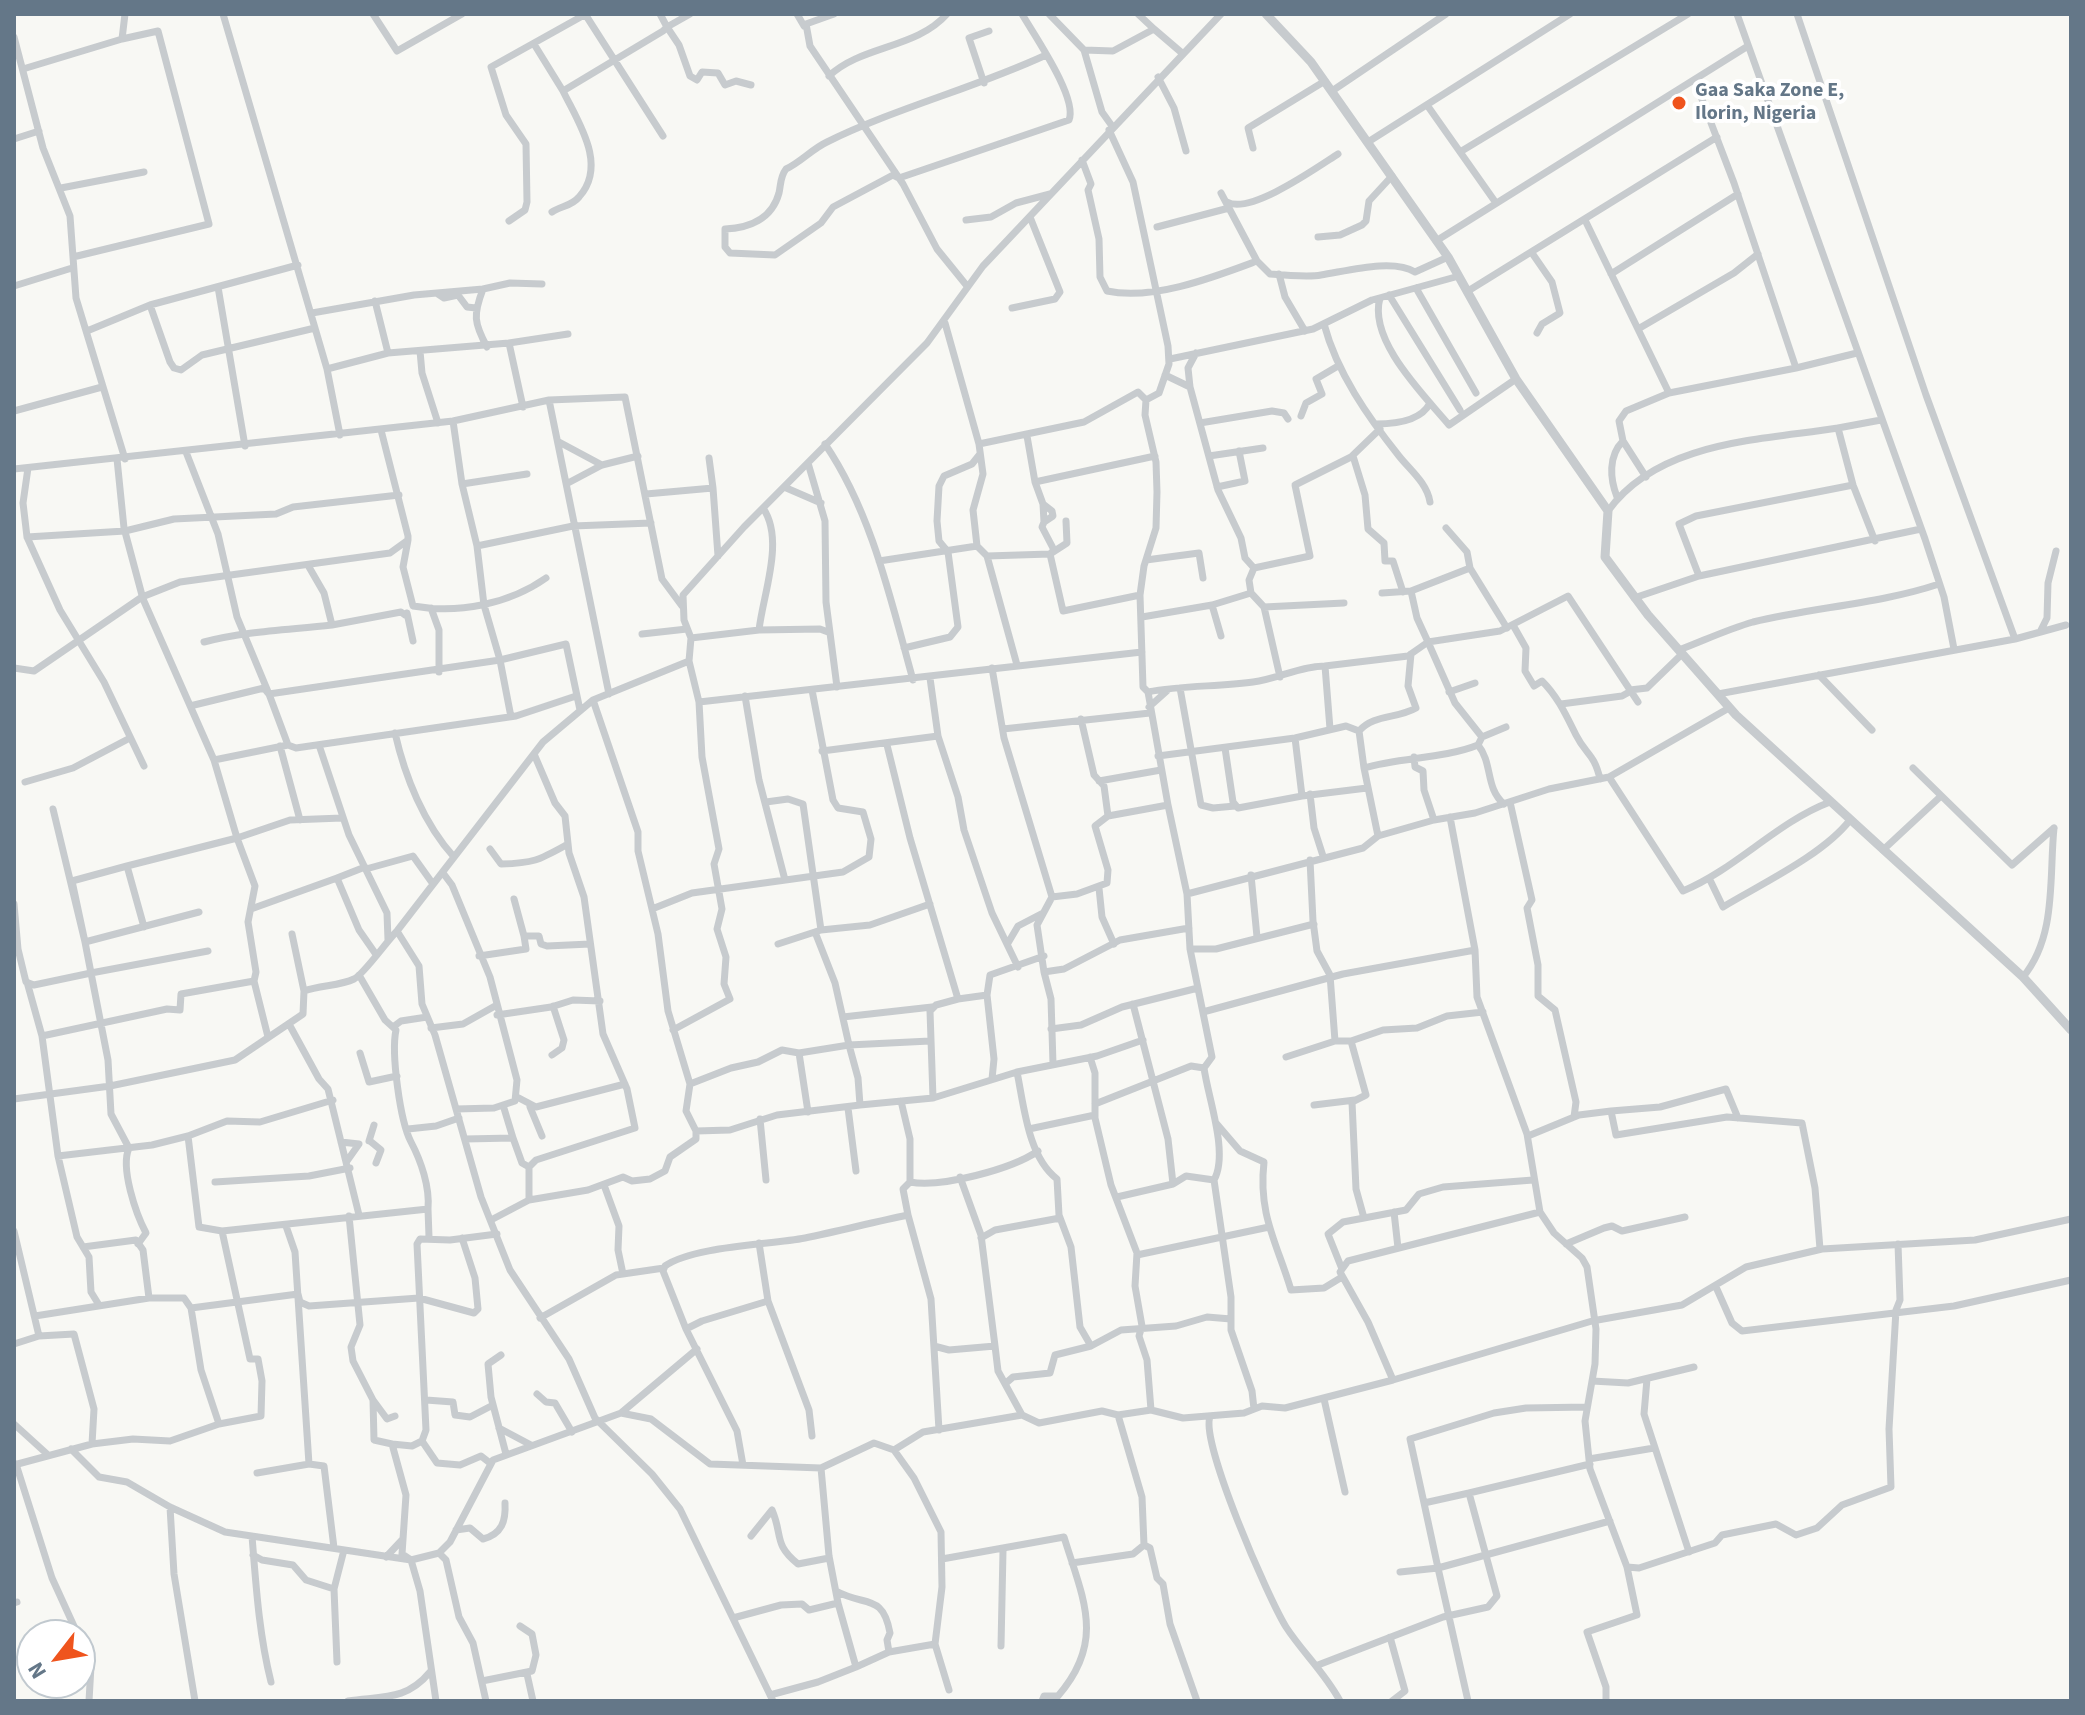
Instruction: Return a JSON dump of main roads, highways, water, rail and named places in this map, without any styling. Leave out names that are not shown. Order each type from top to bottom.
[{"type":"place","name":"Gaa Saka Zone E, Ilorin, Nigeria","points":[[1679,103]]}]
